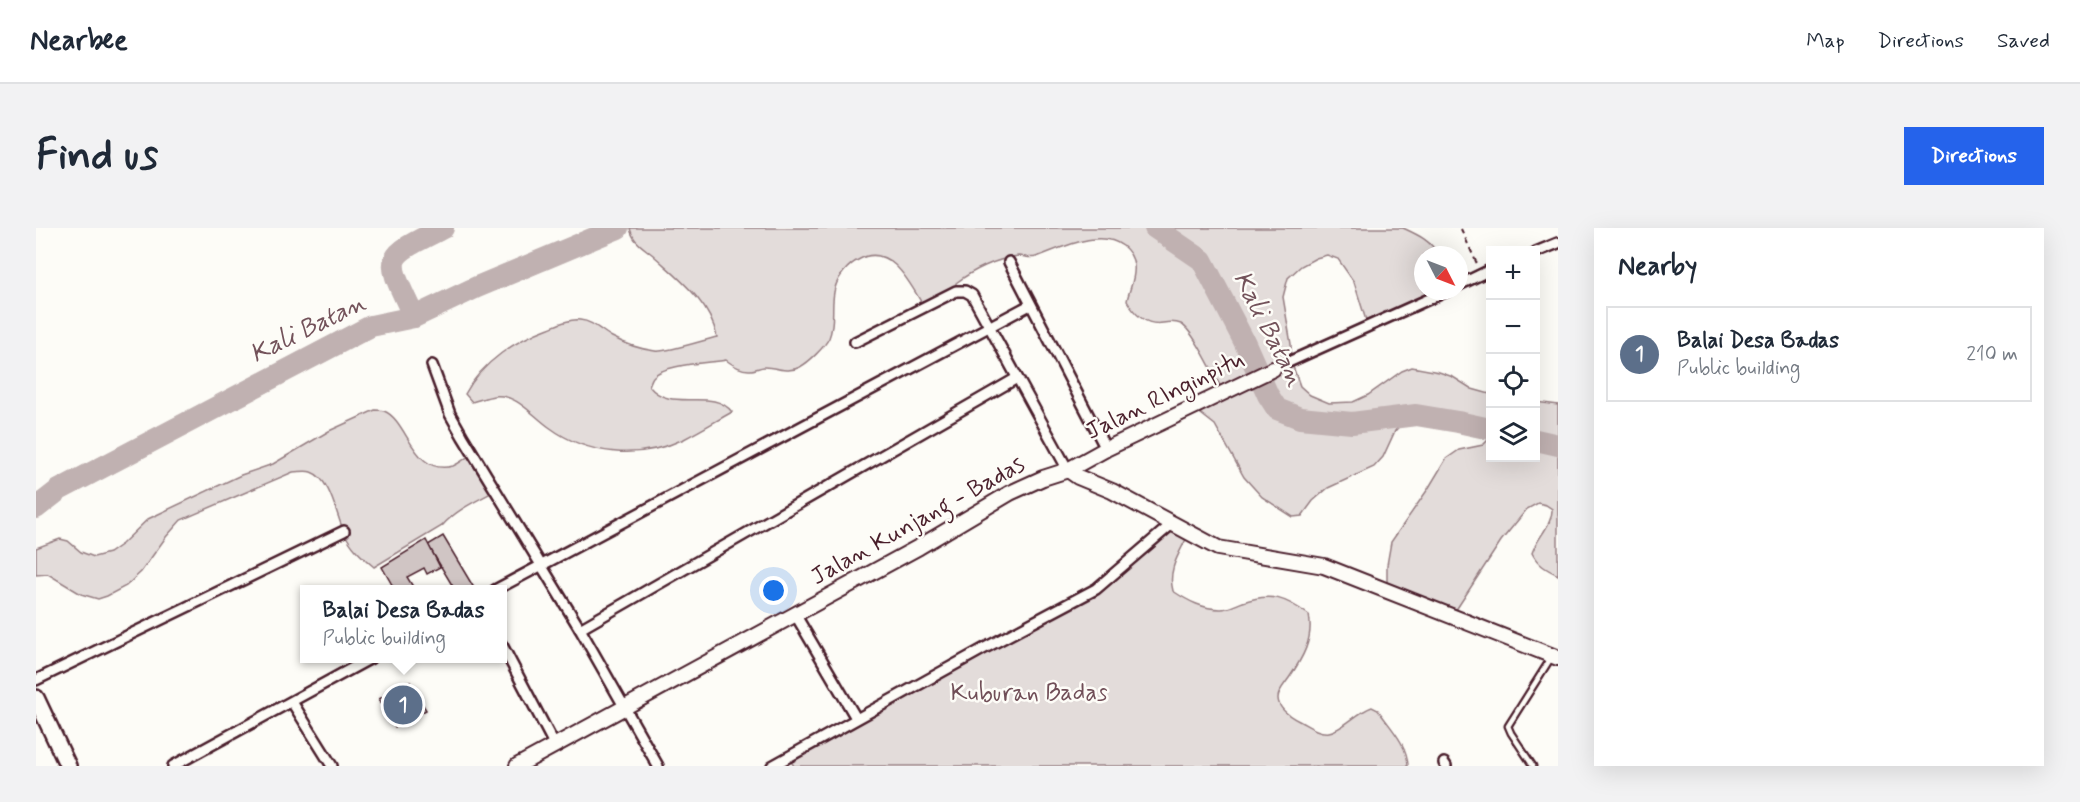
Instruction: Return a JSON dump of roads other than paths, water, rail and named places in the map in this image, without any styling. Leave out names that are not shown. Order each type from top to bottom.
[{"type":"main road","name":"Jalan RInginpitu","points":[[1068,470],[1106,449],[1273,369]]},
{"type":"main road","points":[[1068,470],[1218,548],[1324,566],[1555,657]]},
{"type":"main road","name":"Jalan Kunjang - Badas","points":[[517,766],[920,547],[1010,493],[1068,470]]},
{"type":"main road","points":[[36,698],[68,766]]},
{"type":"street","points":[[1540,250],[1558,243]]},
{"type":"street","points":[[1008,262],[1106,449]]},
{"type":"street","points":[[1468,280],[1486,272]]},
{"type":"street","points":[[855,342],[956,291],[965,291],[972,295],[1068,470]]},
{"type":"street","name":"Jalan RInginpitu","points":[[1273,369],[1427,300]]},
{"type":"street","points":[[504,585],[1030,305]]},
{"type":"street","points":[[432,365],[450,414],[539,565],[580,629],[658,766]]},
{"type":"street","points":[[580,629],[1017,378]]},
{"type":"street","points":[[772,766],[856,718],[1096,589],[1173,523]]},
{"type":"street","points":[[36,680],[344,531]]},
{"type":"street","points":[[795,614],[856,718]]},
{"type":"street","points":[[507,655],[555,746]]},
{"type":"street","points":[[173,766],[362,663]]},
{"type":"street","points":[[292,702],[332,766]]},
{"type":"lane","points":[[1533,766],[1511,733],[1509,726],[1555,657]]},
{"type":"waterway","points":[[414,317],[394,270],[394,261],[399,253],[408,246],[443,228]]},
{"type":"waterway","name":"Kali Batan","points":[[36,508],[59,490],[371,326],[414,317],[477,287],[618,228]]},
{"type":"waterway","name":"Kali Batan","points":[[1155,228],[1202,260],[1277,409],[1300,418],[1352,423],[1416,415],[1486,428]]},
{"type":"waterway","name":"Kali Batan","points":[[1540,441],[1558,445]]},
{"type":"place","name":"Balai Desa Badas","points":[[403,705]]},
{"type":"park label","name":"Kuburan Badas","points":[[1029,693]]}]
